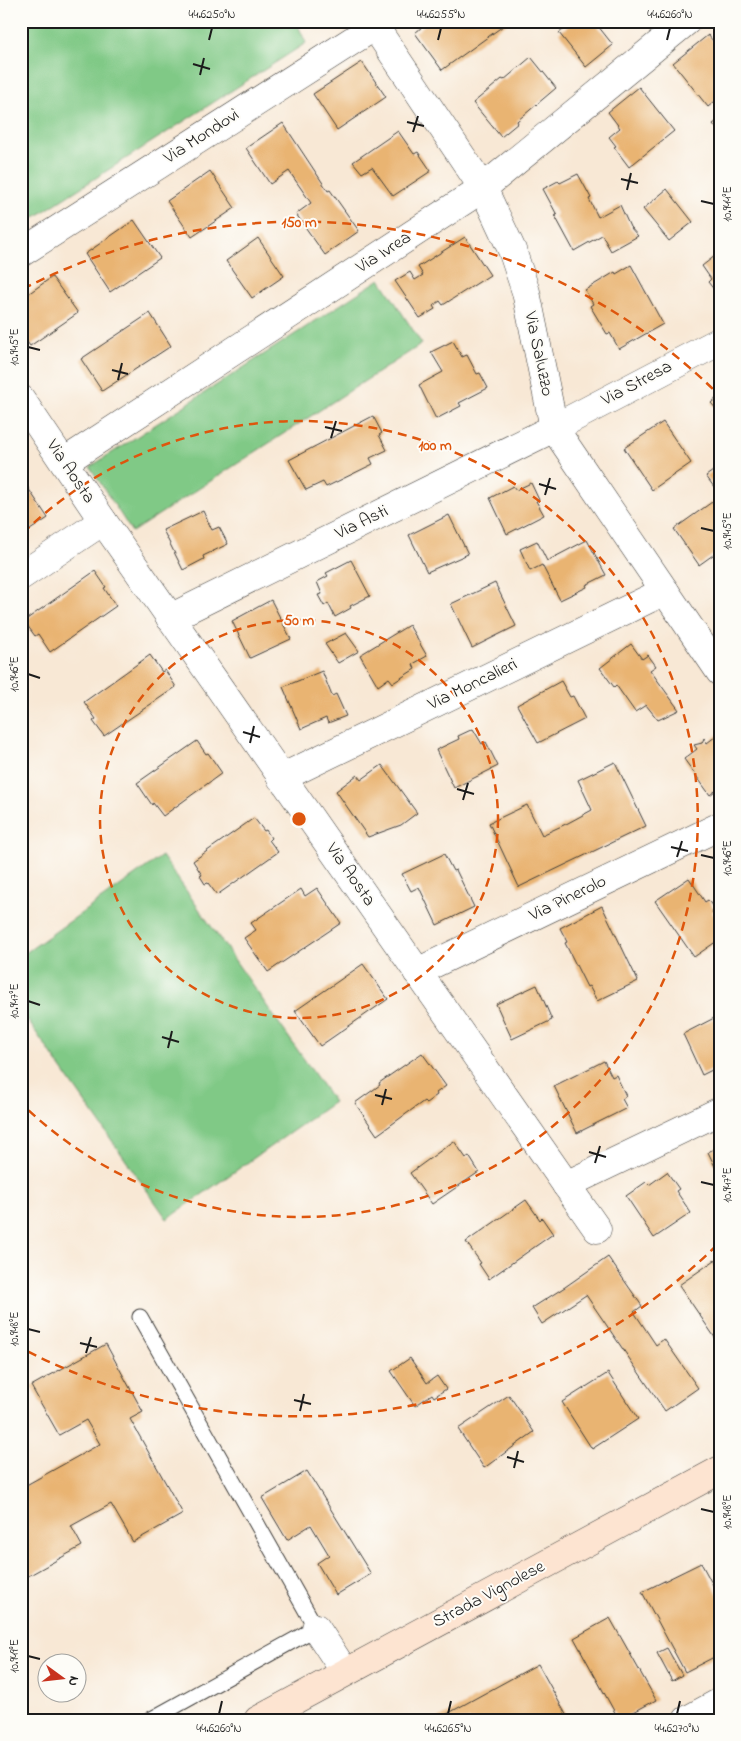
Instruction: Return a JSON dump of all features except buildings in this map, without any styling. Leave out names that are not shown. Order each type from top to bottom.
[{"type":"main road","name":"Strada Vignolese","points":[[258,1720],[292,1711],[345,1672],[720,1470]]},
{"type":"street","name":"Via Ivrea","points":[[64,462],[483,188],[687,21]]},
{"type":"street","name":"Via Saluzzo","points":[[379,24],[483,188],[519,269],[526,292],[554,428],[720,672]]},
{"type":"street","name":"Via Mondovì","points":[[21,253],[379,24]]},
{"type":"street","name":"Via Stresa","points":[[554,428],[720,341]]},
{"type":"street","name":"Via Aosta","points":[[21,399],[102,521],[597,1229]]},
{"type":"street","name":"Via Asti","points":[[170,618],[554,428]]},
{"type":"street","name":"Via Aosta","points":[[21,576],[102,521]]},
{"type":"street","name":"Via Moncalieri","points":[[282,778],[665,591]]},
{"type":"street","name":"Via Pinerolo","points":[[417,972],[720,826]]},
{"type":"street","points":[[566,1186],[720,1111]]},
{"type":"street","points":[[316,1628],[345,1672]]},
{"type":"street","points":[[687,1720],[720,1702]]},
{"type":"lane","points":[[140,1317],[316,1628],[150,1720]]},
{"type":"green space","points":[[21,21],[296,21],[306,43],[21,226]]},
{"type":"green space","points":[[380,279],[422,344],[132,532],[90,467]]},
{"type":"green space","points":[[162,856],[334,1102],[167,1219],[21,1011],[21,956]]}]
